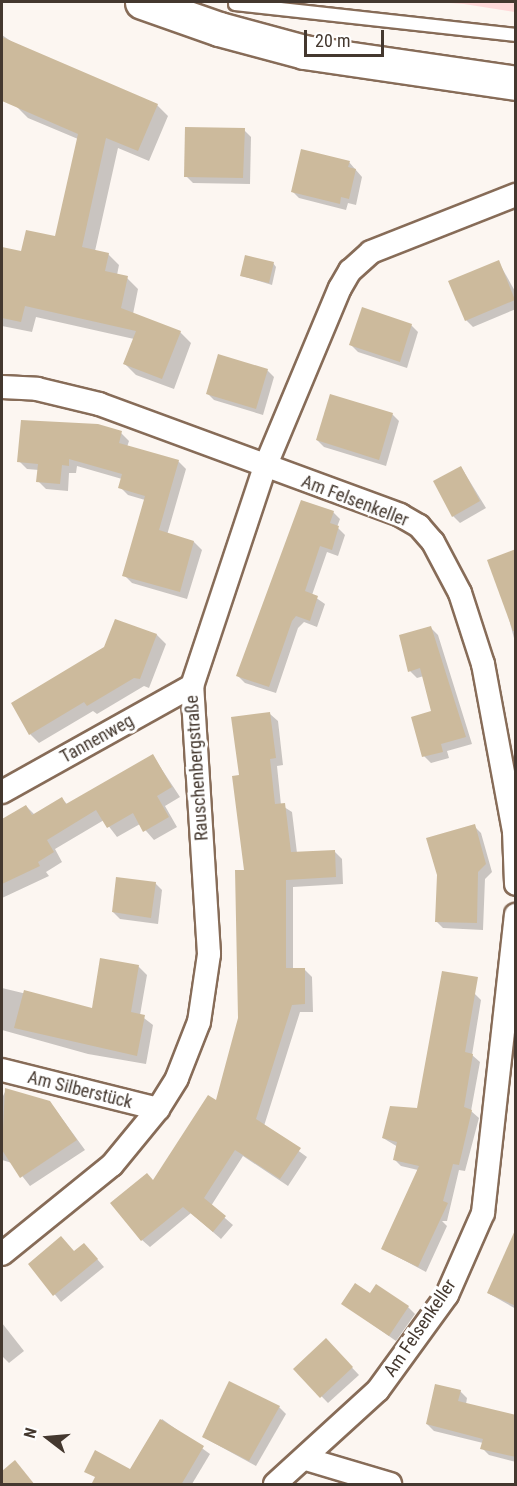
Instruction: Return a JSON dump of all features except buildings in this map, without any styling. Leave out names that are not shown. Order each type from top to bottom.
[{"type":"main road","points":[[142,2],[219,29],[304,52],[516,83]]},
{"type":"street","name":"Rauschenbergstraße","points":[[2,1254],[112,1165],[158,1109],[177,1078],[199,1022],[209,954],[192,686],[265,467],[350,271],[371,252],[516,195]]},
{"type":"street","name":"Am Felsenkeller","points":[[2,387],[37,389],[99,404],[400,515],[434,542],[460,593],[483,664],[515,831],[516,884]]},
{"type":"street","name":"Tannenweg","points":[[2,792],[192,686]]},
{"type":"street","name":"Am Felsenkeller","points":[[275,1485],[306,1459],[378,1390],[447,1294],[483,1213],[516,915]]},
{"type":"street","name":"Am Silberstück","points":[[2,1070],[158,1109]]},
{"type":"street","points":[[306,1459],[390,1485]]},
{"type":"lane","points":[[236,4],[516,35]]},
{"type":"shaded area","points":[[435,2],[515,2],[515,12],[464,4]]}]
